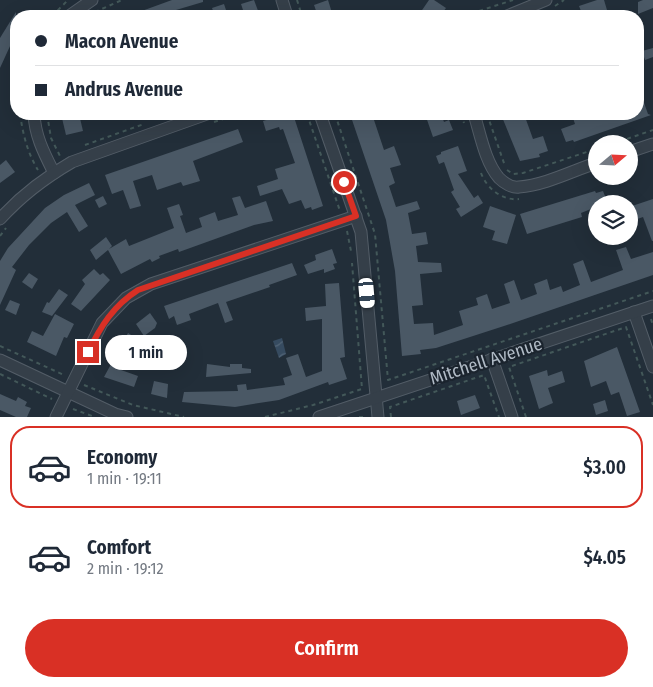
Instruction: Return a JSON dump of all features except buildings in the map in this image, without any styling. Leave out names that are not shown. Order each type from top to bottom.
[{"type":"street","points":[[78,10],[92,0]]},
{"type":"street","points":[[522,10],[546,0]]},
{"type":"street","points":[[34,120],[42,149],[54,173]]},
{"type":"street","points":[[5,222],[10,208],[54,173],[72,162],[103,149],[202,120]]},
{"type":"street","points":[[322,120],[361,232],[378,417]]},
{"type":"street","points":[[476,120],[490,163],[498,177],[508,184],[518,188],[588,166]]},
{"type":"street","points":[[638,149],[653,144]]},
{"type":"street","points":[[56,417],[102,323],[126,298],[151,284],[356,216]]},
{"type":"street","name":"Mitchell Avenue","points":[[319,417],[653,306]]},
{"type":"street","points":[[634,312],[653,367]]},
{"type":"street","points":[[492,359],[512,417]]},
{"type":"street","points":[[0,360],[127,417]]},
{"type":"path","points":[[58,10],[68,0]]},
{"type":"path","points":[[101,10],[122,0]]},
{"type":"path","points":[[482,10],[513,0]]},
{"type":"path","points":[[21,120],[23,135],[31,158],[38,170],[32,175]]},
{"type":"path","points":[[48,120],[51,138],[60,156],[68,152]]},
{"type":"path","points":[[337,120],[376,234],[388,380],[653,291]]},
{"type":"path","points":[[489,120],[506,168],[513,174],[523,173],[588,152]]},
{"type":"path","points":[[77,148],[147,123]]},
{"type":"path","points":[[638,135],[653,130]]},
{"type":"path","points":[[480,169],[483,178],[494,191],[510,200],[519,199]]},
{"type":"path","points":[[0,236],[5,222]]},
{"type":"path","points":[[264,417],[313,405],[362,389],[351,250],[347,231]]},
{"type":"path","points":[[653,318],[650,319],[653,326]]},
{"type":"path","points":[[526,417],[509,367],[626,328],[653,405]]},
{"type":"path","points":[[0,374],[53,399]]},
{"type":"path","points":[[391,417],[390,407],[484,375],[498,417]]},
{"type":"path","points":[[84,385],[133,405],[184,417]]},
{"type":"path","points":[[72,409],[94,417]]},
{"type":"path","points":[[359,417],[364,417]]},
{"type":"water","points":[[282,338],[286,354],[279,358],[273,341]]},
{"type":"route","points":[[88,352],[102,323],[126,298],[138,290],[151,284],[356,216],[344,182]]}]
